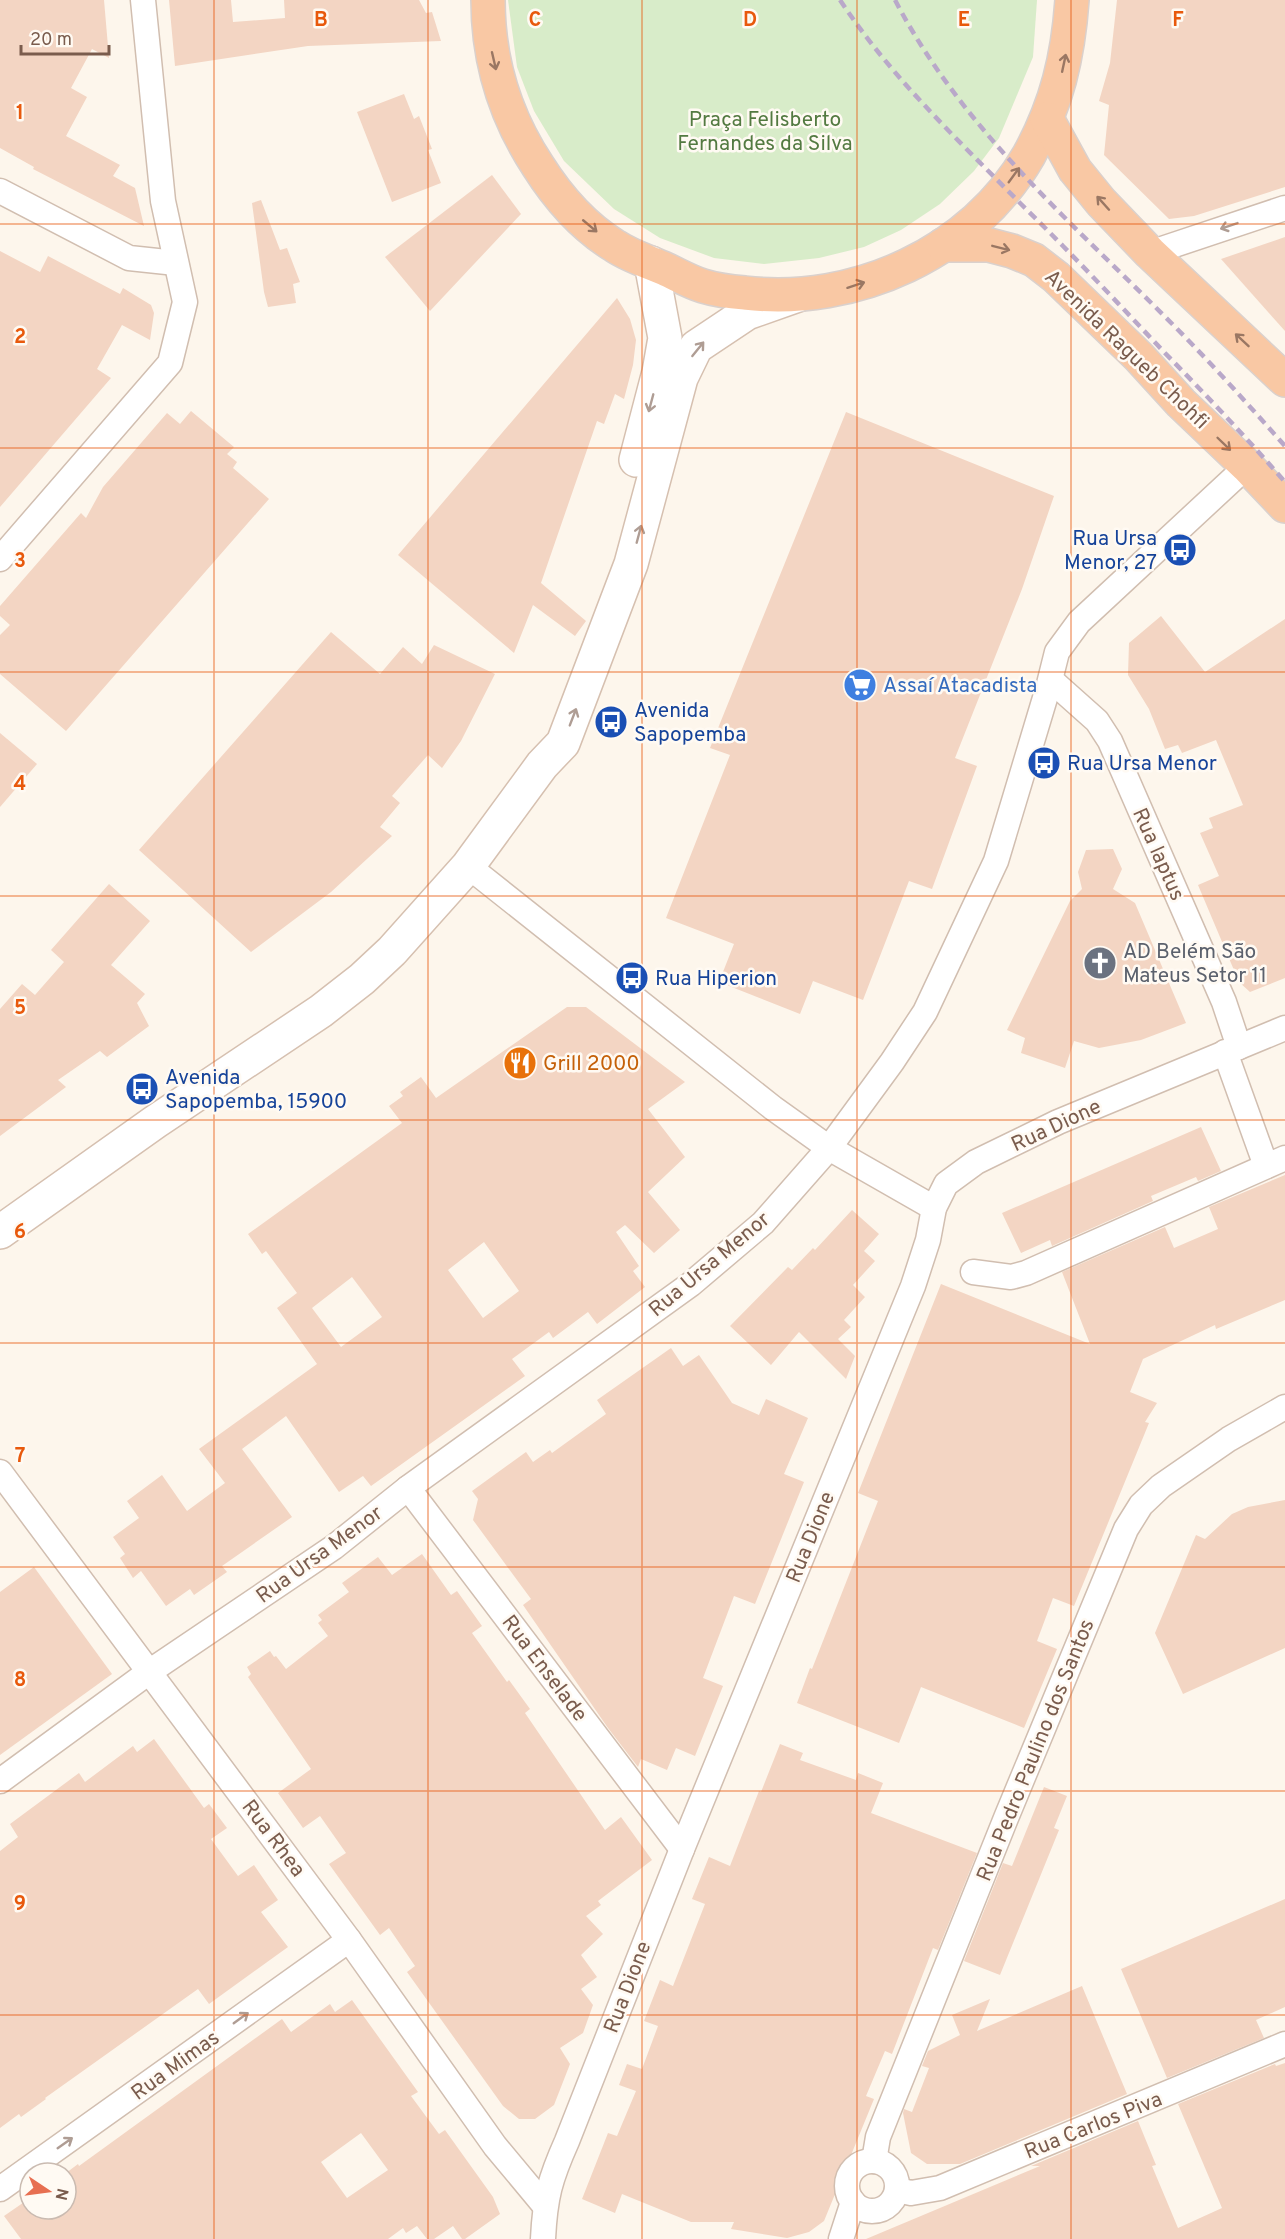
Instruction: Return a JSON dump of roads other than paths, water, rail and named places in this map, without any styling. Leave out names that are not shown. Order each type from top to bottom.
[{"type":"highway","points":[[487,1],[495,67],[504,99],[524,145],[551,186],[585,222],[615,246],[704,286],[766,296],[798,295],[849,287],[897,270],[943,245],[975,220],[1004,190],[1028,156],[1047,119],[1065,64],[1072,0]]},
{"type":"highway","points":[[1047,119],[1075,170],[1101,202],[1150,253],[1285,380]]},
{"type":"highway","name":"Avenida Ragueb Chohfi","points":[[943,245],[989,245],[1034,260],[1056,277],[1139,357],[1181,403],[1285,506]]},
{"type":"main road","points":[[542,765],[541,735],[610,555],[659,372],[665,338],[651,263]]},
{"type":"main road","points":[[0,1232],[162,1118],[321,1011],[392,951],[468,866],[542,765],[563,743],[631,564],[681,378],[696,347],[747,313],[798,295]]},
{"type":"street","points":[[0,559],[170,363],[185,302],[163,201],[143,0]]},
{"type":"street","points":[[0,191],[129,258],[177,262]]},
{"type":"street","points":[[1150,253],[1285,208]]},
{"type":"street","name":"Rua Ursa Menor","points":[[0,1781],[149,1672],[334,1547],[408,1488],[692,1284],[763,1223],[829,1148],[892,1062],[925,1012],[996,861],[1051,680],[1057,652],[1079,622],[1247,466]]},
{"type":"street","name":"Rua Iaptus","points":[[1051,680],[1097,721],[1110,741],[1224,1002],[1232,1049],[1276,1162]]},
{"type":"street","points":[[468,866],[773,1108],[829,1148],[934,1208]]},
{"type":"street","name":"Rua Dione","points":[[543,2239],[545,2206],[552,2175],[682,1849],[913,1286],[928,1240],[934,1208],[946,1184],[976,1162],[1058,1122],[1285,1028]]},
{"type":"street","points":[[973,1272],[1011,1277],[1026,1273],[1276,1162]]},
{"type":"street","name":"Rua Pedro Paulino dos Santos","points":[[874,2161],[878,2137],[1006,1818],[1126,1529],[1141,1505],[1161,1486],[1229,1439],[1285,1407]]},
{"type":"street","name":"Rua Rhea","points":[[0,1472],[349,1940],[495,2145],[545,2206]]},
{"type":"street","name":"Rua Enselade","points":[[408,1488],[682,1849]]},
{"type":"street","name":"Rua Mimas","points":[[0,2189],[349,1940]]},
{"type":"street","name":"Rua Carlos Piva","points":[[897,2190],[911,2193],[940,2188],[1285,2043]]},
{"type":"street","points":[[874,2161],[889,2168],[897,2182],[897,2190],[890,2205],[875,2212],[859,2208],[853,2202],[849,2195],[848,2179],[858,2166],[874,2161]]},
{"type":"street","points":[[841,2239],[853,2202]]},
{"type":"railway","points":[[840,0],[881,55],[926,106],[1093,277],[1285,482]]},
{"type":"railway","points":[[895,0],[924,49],[956,95],[991,139],[1067,220],[1200,352],[1285,446]]},
{"type":"place","name":"Rua Ursa Menor, 27","points":[[1180,550]]},
{"type":"place","name":"Assaí Atacadista","points":[[860,685]]},
{"type":"place","name":"Avenida Sapopemba","points":[[611,722]]},
{"type":"place","name":"Rua Ursa Menor","points":[[1044,763]]},
{"type":"place","name":"AD Belém São Mateus Setor 11","points":[[1100,963]]},
{"type":"place","name":"Rua Hiperion","points":[[632,978]]},
{"type":"place","name":"Grill 2000","points":[[520,1063]]},
{"type":"place","name":"Avenida Sapopemba, 15900","points":[[142,1089]]},
{"type":"park label","name":"Praça Felisberto Fernandes da Silva","points":[[765,131]]}]
